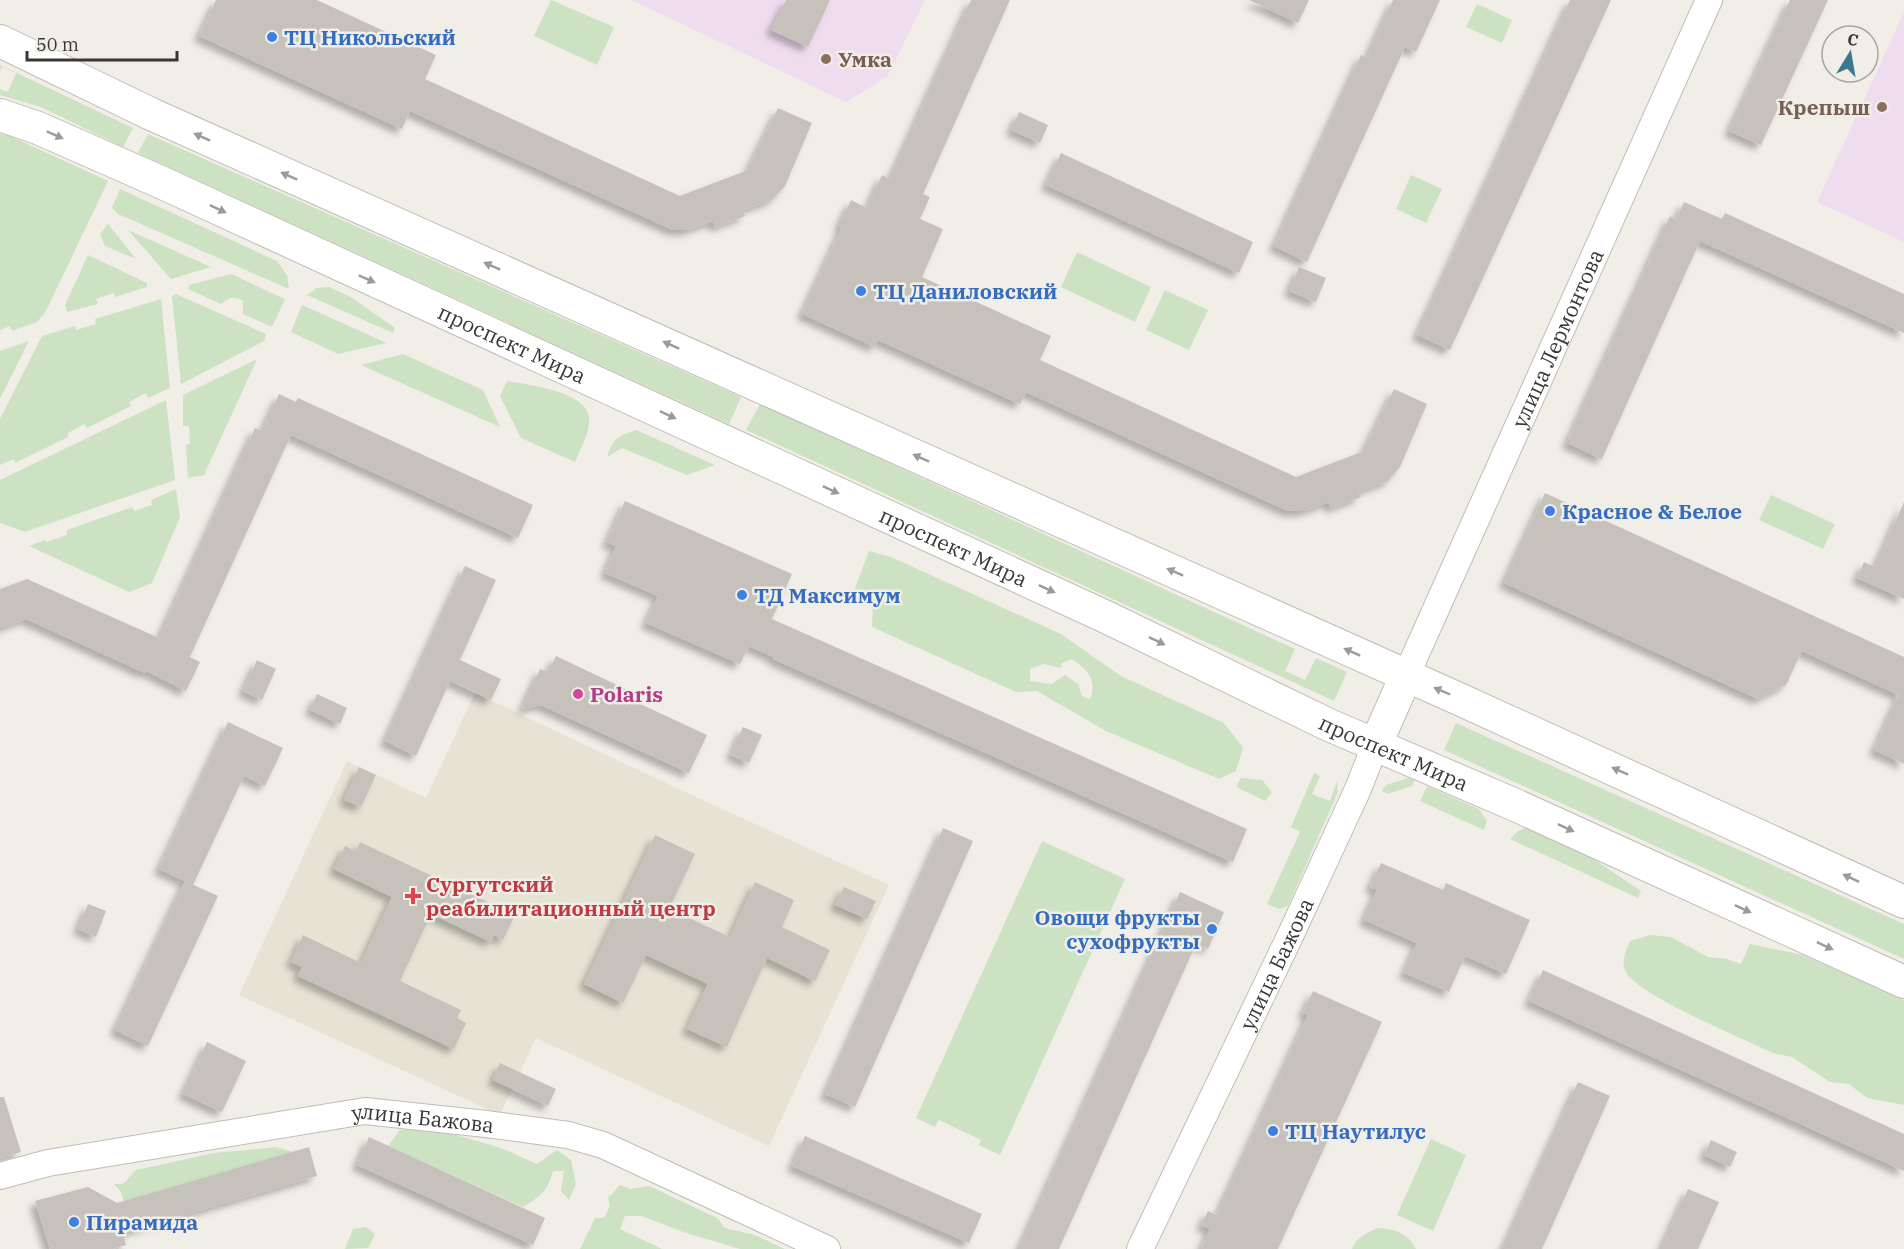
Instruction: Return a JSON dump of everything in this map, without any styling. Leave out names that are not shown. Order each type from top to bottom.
[{"type":"main road","points":[[0,41],[151,114],[1662,790],[1904,902]]},
{"type":"main road","name":"проспект Мира","points":[[0,115],[38,128],[145,175],[314,255],[778,465],[1104,616],[1375,746],[1513,804],[1904,982]]},
{"type":"main road","name":"улица Бажова","points":[[1375,746],[1406,676]]},
{"type":"street","name":"улица Лермонтова","points":[[1406,676],[1709,0]]},
{"type":"street","name":"улица Бажова","points":[[1140,1249],[1296,924],[1358,789],[1375,746]]},
{"type":"street","name":"улица Бажова","points":[[0,1176],[48,1163],[365,1112],[568,1135],[603,1145],[827,1249]]},
{"type":"shaded area","name":"Умка","points":[[631,0],[925,0],[887,77],[846,102]]},
{"type":"shaded area","name":"Крепыш","points":[[1904,12],[1904,242],[1817,202],[1871,84],[1880,84],[1880,64]]},
{"type":"shaded area","points":[[475,693],[889,885],[769,1146],[536,1038],[500,1115],[239,995],[347,761],[426,798]]},
{"type":"green space","points":[[551,0],[614,27],[597,65],[534,36]]},
{"type":"green space","points":[[1477,4],[1512,20],[1502,43],[1466,27]]},
{"type":"green space","points":[[0,65],[133,128],[123,147],[41,107],[0,95],[0,89],[8,92],[16,73],[2,67],[0,70]]},
{"type":"green space","points":[[0,134],[8,135],[108,181],[46,311],[37,322],[12,331],[10,326],[0,330]]},
{"type":"green space","points":[[148,134],[741,397],[729,424],[138,153]]},
{"type":"green space","points":[[1411,175],[1442,189],[1426,223],[1396,209]]},
{"type":"green space","points":[[120,189],[277,261],[287,275],[289,289],[118,214],[112,208]]},
{"type":"green space","points":[[108,224],[136,259],[105,246],[100,234]]},
{"type":"green space","points":[[128,230],[211,267],[171,279]]},
{"type":"green space","points":[[1077,252],[1151,287],[1135,322],[1061,287]]},
{"type":"green space","points":[[88,255],[147,283],[147,287],[115,297],[114,293],[96,299],[98,304],[67,312],[65,305]]},
{"type":"green space","points":[[231,274],[285,299],[272,327],[243,314],[243,301],[240,299],[232,298],[221,304],[188,289],[189,285]]},
{"type":"green space","points":[[329,287],[351,297],[395,328],[393,333],[307,295],[317,288]]},
{"type":"green space","points":[[1165,290],[1208,310],[1189,350],[1146,330]]},
{"type":"green space","points":[[176,294],[266,334],[264,341],[181,384],[172,296]]},
{"type":"green space","points":[[161,299],[170,388],[148,398],[146,393],[129,402],[131,406],[87,428],[84,424],[68,433],[68,437],[15,463],[14,459],[0,465],[0,419],[42,336],[75,326],[76,330],[96,324],[95,319]]},
{"type":"green space","points":[[302,305],[387,343],[338,354],[291,332]]},
{"type":"green space","points":[[29,341],[0,399],[0,351]]},
{"type":"green space","points":[[403,354],[483,390],[500,427],[361,365]]},
{"type":"green space","points":[[257,359],[204,475],[188,478],[186,445],[190,444],[189,426],[183,426],[183,395]]},
{"type":"green space","points":[[507,381],[528,384],[567,395],[586,408],[589,417],[588,429],[575,462],[521,438],[500,396]]},
{"type":"green space","points":[[166,400],[175,480],[25,532],[0,523],[0,480]]},
{"type":"green space","points":[[760,404],[1295,649],[1285,671],[1305,680],[1316,658],[1347,672],[1334,701],[746,430]]},
{"type":"green space","points":[[636,430],[715,465],[687,475],[622,448],[607,457],[611,446],[617,439]]},
{"type":"green space","points":[[176,489],[180,517],[152,583],[129,592],[29,546],[67,535],[67,530],[132,507],[134,511],[152,505],[151,500]]},
{"type":"green space","points":[[1771,495],[1835,524],[1823,549],[1759,520]]},
{"type":"green space","points":[[869,551],[891,557],[1061,634],[1121,676],[1224,723],[1243,748],[1236,771],[1219,779],[1106,731],[1037,691],[1016,692],[872,627],[873,605],[853,594]],"holes":[[[1072,659],[1086,671],[1092,680],[1090,699],[1082,696],[1078,684],[1065,675],[1052,684],[1030,681],[1030,669],[1044,664],[1061,668],[1062,663]]]},
{"type":"green space","points":[[1456,723],[1904,924],[1904,959],[1444,750]]},
{"type":"green space","points":[[1314,773],[1320,776],[1312,794],[1330,801],[1337,781],[1338,792],[1288,906],[1279,909],[1267,904],[1300,832],[1291,827]]},
{"type":"green space","points":[[1241,778],[1262,780],[1272,792],[1265,801],[1236,787]]},
{"type":"green space","points":[[1408,778],[1415,779],[1412,786],[1388,794],[1382,791],[1386,785]]},
{"type":"green space","points":[[1427,786],[1479,809],[1487,821],[1484,830],[1420,801]]},
{"type":"green space","points":[[1526,828],[1592,858],[1641,891],[1638,898],[1510,839],[1518,831]]},
{"type":"green space","points":[[1042,841],[1125,879],[1000,1155],[979,1145],[981,1140],[939,1120],[935,1127],[916,1118]]},
{"type":"green space","points":[[1650,935],[1671,937],[1708,957],[1727,959],[1741,964],[1750,944],[1803,955],[1904,1000],[1904,1105],[1867,1098],[1849,1084],[1830,1082],[1792,1057],[1773,1053],[1650,993],[1626,972],[1624,956],[1630,941]]},
{"type":"green space","points":[[430,1127],[501,1148],[537,1164],[557,1150],[571,1160],[576,1184],[569,1200],[561,1191],[564,1171],[553,1171],[549,1183],[542,1192],[523,1207],[388,1146],[400,1130]]},
{"type":"green space","points":[[1431,1139],[1466,1155],[1433,1231],[1397,1215]]},
{"type":"green space","points":[[276,1147],[293,1152],[124,1201],[121,1192],[114,1184],[123,1184],[136,1170],[214,1153]]},
{"type":"green space","points":[[620,1185],[630,1189],[649,1186],[717,1218],[725,1228],[755,1235],[785,1249],[740,1249],[683,1232],[642,1216],[625,1216],[620,1229],[662,1249],[580,1249],[595,1218],[604,1218],[610,1206],[608,1198]]},
{"type":"green space","points":[[366,1227],[375,1234],[368,1248],[345,1249],[353,1229]]},
{"type":"green space","points":[[1378,1228],[1400,1233],[1409,1239],[1416,1249],[1352,1249],[1362,1236]]},
{"type":"building","points":[[216,0],[317,0],[436,55],[425,79],[680,196],[748,170],[778,108],[812,123],[785,186],[772,200],[743,210],[745,216],[715,227],[713,221],[688,230],[673,230],[410,111],[402,129],[199,36]]},
{"type":"building","points":[[786,0],[830,0],[808,47],[771,30]]},
{"type":"building","points":[[971,0],[1010,0],[923,194],[930,197],[920,219],[943,229],[922,277],[1051,336],[1040,360],[1296,477],[1364,451],[1394,389],[1427,404],[1400,467],[1388,481],[1358,492],[1361,497],[1331,508],[1329,502],[1304,511],[1288,511],[1026,392],[1020,404],[878,340],[875,347],[802,314],[842,227],[839,226],[851,200],[867,208],[882,175],[890,179]]},
{"type":"building","points":[[1249,0],[1309,0],[1298,23]]},
{"type":"building","points":[[1393,0],[1440,0],[1416,52],[1405,47],[1307,262],[1274,246],[1361,55],[1367,57]]},
{"type":"building","points":[[1570,0],[1611,0],[1450,350],[1417,335]]},
{"type":"building","points":[[1790,0],[1828,0],[1761,145],[1729,131]]},
{"type":"building","points":[[1019,112],[1048,125],[1040,143],[1011,130]]},
{"type":"building","points":[[1061,153],[1253,242],[1239,273],[1046,185]]},
{"type":"building","points":[[1684,202],[1722,219],[1725,213],[1904,294],[1904,333],[1700,241],[1602,459],[1567,443],[1670,216],[1676,219]]},
{"type":"building","points":[[1299,267],[1326,278],[1316,302],[1289,291]]},
{"type":"building","points":[[279,394],[296,402],[298,398],[533,505],[518,538],[291,435],[190,657],[200,662],[186,691],[146,671],[145,673],[26,619],[0,628],[0,589],[27,579],[159,638],[255,428],[262,431]]},
{"type":"building","points":[[1545,493],[1904,657],[1904,764],[1874,750],[1899,695],[1802,651],[1786,685],[1758,699],[1504,583]]},
{"type":"building","points":[[625,501],[792,574],[772,619],[1247,829],[1233,862],[773,659],[774,657],[749,646],[740,664],[646,623],[658,596],[605,573],[616,546],[607,542]]},
{"type":"building","points":[[1904,502],[1904,599],[1857,578],[1864,562],[1875,567]]},
{"type":"building","points":[[465,566],[496,580],[460,660],[501,679],[491,700],[450,681],[416,756],[385,741]]},
{"type":"building","points":[[556,656],[636,694],[634,701],[707,735],[689,773],[541,705],[522,709],[540,669],[548,672]]},
{"type":"building","points":[[257,660],[276,669],[262,700],[243,691]]},
{"type":"building","points":[[317,694],[347,708],[340,724],[310,710]]},
{"type":"building","points":[[228,722],[283,748],[265,786],[244,776],[193,885],[159,869]]},
{"type":"building","points":[[743,727],[762,735],[749,763],[731,755]]},
{"type":"building","points":[[359,767],[376,775],[361,807],[344,800]]},
{"type":"building","points":[[943,828],[973,841],[855,1107],[825,1094]]},
{"type":"building","points":[[655,835],[695,854],[669,909],[730,937],[755,882],[794,900],[782,927],[830,950],[815,981],[767,958],[727,1047],[687,1029],[708,984],[646,955],[623,1003],[584,984]]},
{"type":"building","points":[[360,842],[515,915],[503,940],[494,935],[491,942],[431,914],[400,981],[461,1010],[457,1018],[466,1023],[454,1049],[298,976],[302,967],[291,962],[303,935],[361,963],[392,897],[334,869],[345,846],[356,851]]},
{"type":"building","points":[[1381,863],[1443,890],[1446,883],[1530,920],[1506,974],[1465,956],[1449,992],[1404,973],[1417,943],[1364,920],[1377,890],[1370,887]]},
{"type":"building","points":[[185,881],[218,896],[148,1046],[115,1030]]},
{"type":"building","points":[[844,887],[876,901],[867,919],[835,905]]},
{"type":"building","points":[[1180,892],[1224,912],[1208,949],[1196,944],[1059,1249],[1019,1249]]},
{"type":"building","points":[[88,904],[106,911],[96,937],[78,929]]},
{"type":"building","points":[[1543,970],[1904,1134],[1904,1171],[1529,1001]]},
{"type":"building","points":[[1313,991],[1382,1022],[1278,1249],[1201,1249],[1210,1229],[1201,1225],[1208,1211],[1217,1215],[1308,1015],[1303,1013]]},
{"type":"building","points":[[207,1042],[246,1061],[222,1112],[183,1094]]},
{"type":"building","points":[[500,1063],[556,1089],[548,1106],[493,1080]]},
{"type":"building","points":[[1578,1082],[1610,1096],[1542,1249],[1503,1249]]},
{"type":"building","points":[[0,1097],[4,1097],[21,1152],[0,1158]]},
{"type":"building","points":[[805,1136],[982,1214],[969,1243],[792,1166]]},
{"type":"building","points":[[369,1137],[545,1218],[533,1245],[357,1165]]},
{"type":"building","points":[[1711,1140],[1737,1152],[1730,1167],[1704,1155]]},
{"type":"building","points":[[309,1147],[317,1176],[123,1233],[126,1245],[112,1249],[50,1249],[35,1201],[88,1187],[117,1203]]},
{"type":"building","points":[[1688,1189],[1719,1202],[1698,1249],[1661,1249]]},
{"type":"place","name":"ТЦ Никольский","points":[[272,37]]},
{"type":"place","name":"Умка","points":[[826,59]]},
{"type":"place","name":"Крепыш","points":[[1882,107]]},
{"type":"place","name":"ТЦ Даниловский","points":[[861,291]]},
{"type":"place","name":"Красное & Белое","points":[[1550,511]]},
{"type":"place","name":"ТД Максимум","points":[[742,595]]},
{"type":"place","name":"Polaris","points":[[578,694]]},
{"type":"place","name":"Сургутский реабилитационный центр","points":[[413,896]]},
{"type":"place","name":"Овощи фрукты сухофрукты","points":[[1212,929]]},
{"type":"place","name":"ТЦ Наутилус","points":[[1273,1131]]},
{"type":"place","name":"Пирамида","points":[[74,1222]]}]
